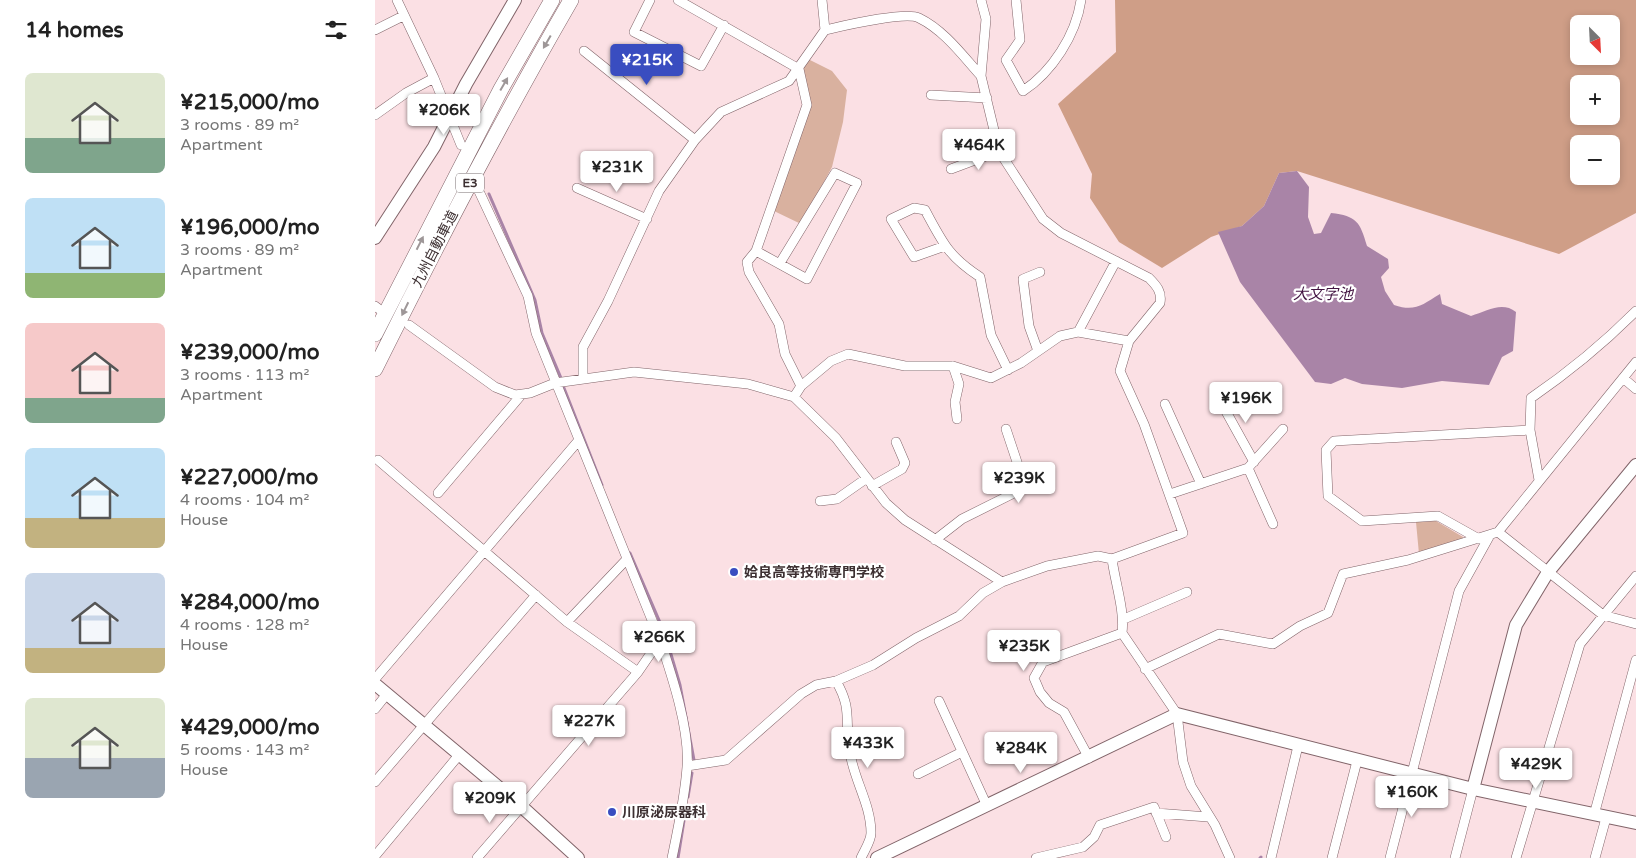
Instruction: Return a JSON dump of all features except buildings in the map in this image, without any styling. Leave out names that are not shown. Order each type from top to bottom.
[{"type":"highway","name":"九州自動車道","points":[[375,334],[496,98],[552,0]]},
{"type":"highway","name":"九州自動車道","points":[[375,369],[436,246],[498,129],[571,0]]},
{"type":"street","points":[[397,0],[434,78],[461,146]]},
{"type":"street","points":[[375,238],[434,147],[466,84],[515,0]]},
{"type":"street","points":[[650,0],[634,32],[701,66],[724,25]]},
{"type":"street","points":[[678,0],[799,69],[807,105],[756,251],[747,262],[749,272],[779,324],[785,354],[801,386]]},
{"type":"street","points":[[583,377],[583,347],[608,301],[659,191],[695,140],[721,112],[789,81],[825,30],[822,0]]},
{"type":"street","points":[[687,766],[726,760],[801,694],[815,685],[837,680],[873,665],[916,638],[959,616],[983,592],[1002,582],[1047,566],[1098,556],[1112,559],[1183,533],[1144,424],[1119,371],[1129,341],[1160,303],[1161,296],[1157,286],[1149,278],[1061,233],[1043,219],[999,151],[981,76],[986,20],[981,0]]},
{"type":"street","points":[[1015,0],[1020,40],[1006,60],[1023,91],[1037,82],[1056,59],[1071,33],[1081,0]]},
{"type":"street","points":[[375,30],[403,16]]},
{"type":"street","points":[[825,30],[902,16],[918,17],[952,44],[981,76]]},
{"type":"street","points":[[584,50],[695,140]]},
{"type":"street","points":[[375,116],[406,93],[434,78]]},
{"type":"street","points":[[931,95],[987,98]]},
{"type":"street","points":[[951,169],[999,151]]},
{"type":"street","points":[[756,251],[807,279],[857,183],[835,173],[780,263]]},
{"type":"street","points":[[477,187],[528,296],[536,333],[660,640],[675,688],[685,741],[687,766],[672,858]]},
{"type":"street","points":[[577,188],[647,219]]},
{"type":"street","points":[[945,246],[914,257],[891,219],[914,208],[925,210],[945,246],[958,263],[980,277],[991,335],[1007,370]]},
{"type":"street","points":[[1078,332],[1116,261]]},
{"type":"street","points":[[1039,351],[1029,326],[1023,279],[1040,272]]},
{"type":"street","points":[[1539,480],[1530,430],[1531,398],[1571,371],[1607,341],[1636,311]]},
{"type":"street","points":[[409,325],[495,387],[515,395],[530,394],[555,382],[634,372],[748,384],[794,397],[837,438],[886,504],[905,520],[1002,582]]},
{"type":"street","points":[[794,397],[801,386],[831,361],[848,354],[905,366],[953,366],[991,378],[1039,351],[1061,336],[1078,332],[1129,341]]},
{"type":"street","points":[[1390,858],[1459,591],[1494,534],[1636,362]]},
{"type":"street","points":[[953,366],[959,384],[955,402],[957,420]]},
{"type":"street","points":[[1623,378],[1636,389]]},
{"type":"street","points":[[438,493],[522,394]]},
{"type":"street","points":[[1218,397],[1251,465],[1273,524]]},
{"type":"street","points":[[1165,404],[1201,484]]},
{"type":"street","points":[[1170,494],[1251,465],[1283,428]]},
{"type":"street","points":[[935,540],[962,519],[1022,488],[1023,480],[1006,429]]},
{"type":"street","points":[[1479,539],[1438,516],[1361,521],[1328,496],[1326,450],[1334,441],[1530,430]]},
{"type":"street","points":[[375,679],[579,440]]},
{"type":"street","points":[[820,501],[837,499],[870,482],[902,469],[905,464],[896,442]]},
{"type":"street","points":[[378,460],[567,622],[638,672]]},
{"type":"street","points":[[1455,858],[1516,625],[1548,572],[1636,465]]},
{"type":"street","points":[[1145,669],[1219,634],[1273,644],[1300,626],[1328,613],[1343,574],[1408,560],[1494,534]]},
{"type":"street","points":[[1494,534],[1603,614],[1636,624]]},
{"type":"street","points":[[1112,559],[1117,593],[1124,619],[1122,633],[1177,714],[1183,762],[1191,786],[1208,817],[1215,825],[1230,858]]},
{"type":"street","points":[[567,622],[627,560]]},
{"type":"street","points":[[1516,858],[1580,644],[1636,576]]},
{"type":"street","points":[[1124,619],[1187,592]]},
{"type":"street","points":[[375,782],[536,595]]},
{"type":"street","points":[[1089,758],[1064,712],[1049,703],[1040,692],[1034,678],[1043,662],[1122,633]]},
{"type":"street","points":[[477,858],[638,672],[660,640]]},
{"type":"street","points":[[1595,858],[1600,816],[1636,660]]},
{"type":"street","points":[[837,680],[846,697],[849,720],[849,748],[869,816],[871,836],[861,858]]},
{"type":"street","points":[[375,684],[521,806],[578,858]]},
{"type":"street","points":[[375,709],[387,694]]},
{"type":"street","points":[[939,701],[987,806]]},
{"type":"street","points":[[877,858],[1089,758],[1177,714],[1473,789],[1636,823]]},
{"type":"street","points":[[1271,858],[1298,746]]},
{"type":"street","points":[[917,774],[962,752]]},
{"type":"street","points":[[375,856],[459,755]]},
{"type":"street","points":[[1332,858],[1357,761]]},
{"type":"street","points":[[1036,858],[1083,847],[1094,837],[1100,825],[1154,807],[1165,837]]},
{"type":"street","points":[[1156,813],[1208,817]]},
{"type":"shaded area","points":[[1115,0],[1636,0],[1636,213],[1559,254],[1297,171],[1279,173],[1264,206],[1242,226],[1211,237],[1162,268],[1119,242],[1090,198],[1092,174],[1058,104],[1116,52]]},
{"type":"shaded area","points":[[808,59],[832,71],[847,90],[843,122],[832,167],[801,224],[774,211],[808,106],[802,67]]},
{"type":"shaded area","points":[[1436,521],[1463,537],[1462,541],[1419,554],[1416,522]]},
{"type":"water","name":"大文字池","points":[[1297,171],[1309,187],[1308,217],[1314,234],[1321,233],[1331,213],[1352,218],[1362,231],[1367,246],[1388,259],[1389,268],[1381,277],[1385,291],[1394,305],[1408,308],[1418,306],[1440,294],[1442,304],[1471,316],[1500,307],[1516,312],[1513,351],[1502,357],[1489,385],[1442,381],[1402,388],[1362,384],[1345,378],[1331,384],[1315,382],[1240,282],[1218,232],[1242,226],[1264,206],[1279,173]]},
{"type":"waterway","points":[[489,194],[535,300],[542,333],[561,378]]},
{"type":"waterway","points":[[564,388],[602,485]]},
{"type":"waterway","points":[[630,553],[665,634],[680,685],[694,760]]},
{"type":"waterway","points":[[688,797],[692,773]]},
{"type":"waterway","points":[[678,858],[686,808]]},
{"type":"place","name":"姶良高等技術専門学校","points":[[734,572]]},
{"type":"place","name":"川原泌尿器科","points":[[612,812]]}]
